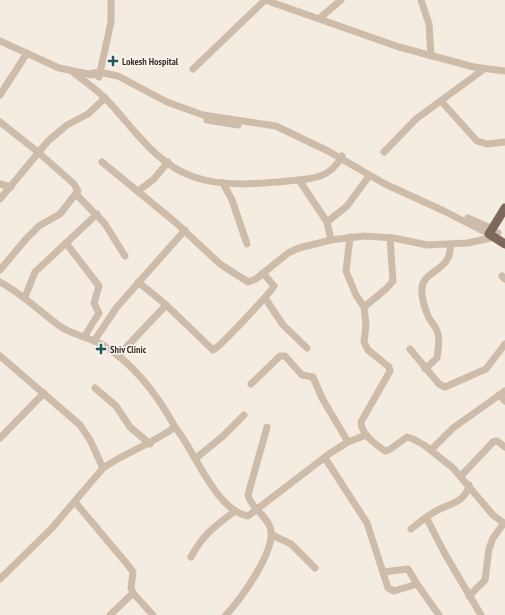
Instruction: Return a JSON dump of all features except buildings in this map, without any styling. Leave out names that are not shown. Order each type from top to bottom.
[{"type":"main road","points":[[505,208],[496,234],[505,244]]},
{"type":"street","points":[[99,75],[111,22],[111,0]]},
{"type":"street","points":[[193,69],[265,0],[320,18],[367,36],[430,56],[484,70],[505,71]]},
{"type":"street","points":[[421,0],[429,24],[430,56]]},
{"type":"street","points":[[320,18],[338,1]]},
{"type":"street","points":[[0,40],[59,68],[73,72],[118,76],[166,102],[200,114],[269,124],[282,129],[328,150],[395,185],[496,234]]},
{"type":"street","points":[[0,96],[27,53]]},
{"type":"street","points":[[384,152],[416,119],[484,70]]},
{"type":"street","points":[[73,72],[105,98],[149,148],[168,162],[193,177],[223,183],[255,183],[299,180],[323,176],[330,172],[341,157]]},
{"type":"street","points":[[0,200],[38,152],[67,125],[88,114],[105,98]]},
{"type":"street","points":[[440,102],[477,141],[487,144],[505,142]]},
{"type":"street","points":[[0,122],[38,152],[77,186],[76,194],[58,216],[39,226],[2,265]]},
{"type":"street","points":[[341,157],[369,176],[496,234]]},
{"type":"street","points":[[102,162],[185,230],[220,264],[244,281],[251,282],[277,261],[299,248],[331,240],[364,236],[390,238],[427,244],[450,244],[468,243],[496,234]]},
{"type":"street","points":[[138,191],[154,179],[168,162]]},
{"type":"street","points":[[327,222],[347,206],[369,176]]},
{"type":"street","points":[[299,180],[327,222],[331,240]]},
{"type":"street","points":[[223,183],[236,210],[248,244]]},
{"type":"street","points":[[0,184],[11,187]]},
{"type":"street","points":[[76,194],[97,214],[125,256]]},
{"type":"street","points":[[25,297],[35,272],[43,262],[97,214]]},
{"type":"street","points":[[94,341],[116,306],[185,230]]},
{"type":"street","points":[[350,237],[346,272],[356,295],[364,307],[366,325],[365,345],[368,350],[385,362],[390,371],[361,422],[362,428],[366,435],[385,451],[407,438],[413,438],[431,450],[461,476],[493,514],[504,524],[496,532],[489,549],[485,580],[469,596]]},
{"type":"street","points":[[364,307],[386,289],[393,281],[390,238]]},
{"type":"street","points":[[66,243],[99,286],[94,303],[99,313],[84,337]]},
{"type":"street","points":[[425,369],[437,358],[439,341],[436,329],[426,310],[422,288],[425,280],[448,260],[451,253],[450,244]]},
{"type":"street","points":[[138,282],[166,305],[214,350],[220,347],[265,298],[274,286],[263,273]]},
{"type":"street","points":[[0,282],[25,297],[64,328],[94,341],[118,356],[156,397],[196,458],[215,492],[235,511],[248,516],[348,442],[366,435]]},
{"type":"street","points":[[265,298],[283,325],[307,348]]},
{"type":"street","points":[[118,356],[166,305]]},
{"type":"street","points":[[410,349],[440,386],[445,387],[486,369],[505,344]]},
{"type":"street","points":[[0,356],[6,363],[44,393],[80,425],[90,440],[103,468]]},
{"type":"street","points":[[251,384],[280,356],[286,356],[303,376],[313,377],[322,398],[348,442]]},
{"type":"street","points":[[95,388],[116,406],[130,427],[150,444]]},
{"type":"street","points":[[0,438],[44,393]]},
{"type":"street","points":[[431,450],[453,428],[502,393],[505,401]]},
{"type":"street","points":[[196,458],[222,437],[244,415]]},
{"type":"street","points":[[0,579],[52,528],[76,502],[103,468],[120,456],[150,444],[175,427]]},
{"type":"street","points":[[226,615],[248,589],[266,554],[272,535],[270,526],[249,498],[248,491],[267,427]]},
{"type":"street","points":[[461,476],[492,442],[497,441],[505,447]]},
{"type":"street","points":[[325,458],[367,523],[387,586],[392,590],[417,584]]},
{"type":"street","points":[[411,529],[426,517],[460,500],[468,491],[469,485]]},
{"type":"street","points":[[76,502],[133,572],[131,588],[133,593],[153,615]]},
{"type":"street","points":[[190,557],[200,539],[208,531],[235,511]]},
{"type":"street","points":[[426,517],[481,615]]},
{"type":"street","points":[[272,535],[291,544],[315,568]]},
{"type":"street","points":[[383,572],[408,569],[439,615]]},
{"type":"street","points":[[110,615],[133,593]]},
{"type":"place","name":"Lokesh Hospital","points":[[113,61]]},
{"type":"place","name":"Shiv Clinic","points":[[101,349]]}]
